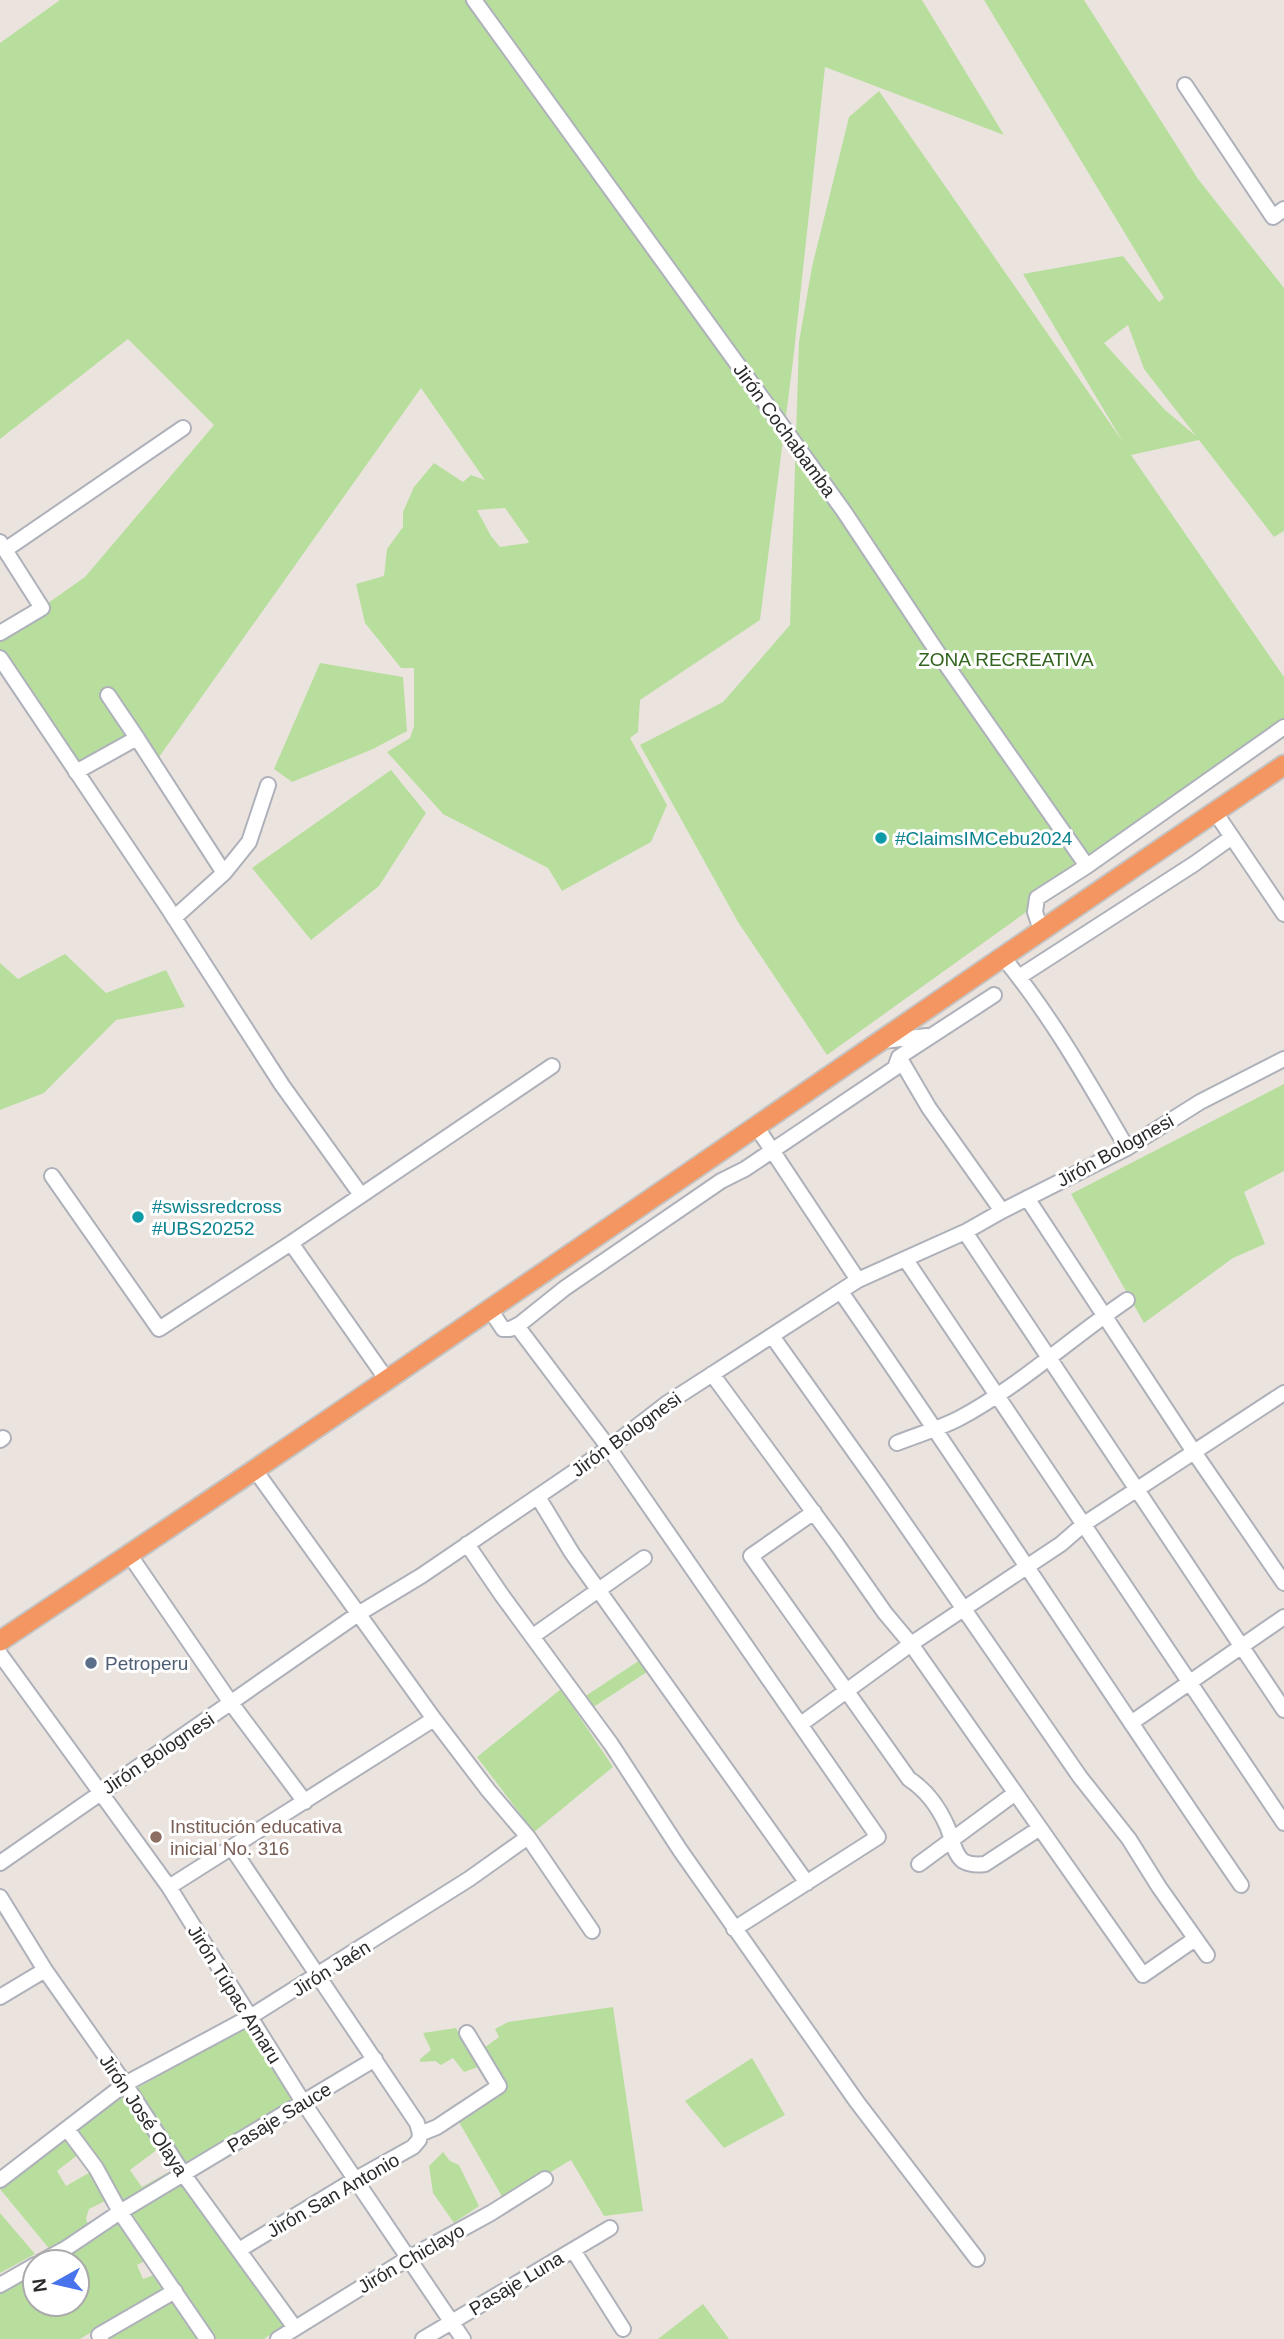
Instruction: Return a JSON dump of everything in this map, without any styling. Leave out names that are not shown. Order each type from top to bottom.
[{"type":"highway","points":[[0,1641],[387,1380],[1284,765]]},
{"type":"street","name":"Jirón Cochabamba","points":[[474,0],[844,510],[938,653],[1087,866]]},
{"type":"street","points":[[1185,85],[1273,217],[1284,209]]},
{"type":"street","points":[[0,633],[42,608],[3,546],[183,428]]},
{"type":"street","points":[[0,658],[174,918],[282,1086],[360,1195]]},
{"type":"street","points":[[108,695],[224,873]]},
{"type":"street","points":[[1041,930],[1035,912],[1037,898],[1087,866],[1284,727]]},
{"type":"street","points":[[76,772],[136,738]]},
{"type":"street","points":[[174,918],[224,873],[249,842],[268,785]]},
{"type":"street","points":[[1215,812],[1284,914]]},
{"type":"street","points":[[1019,977],[1231,837]]},
{"type":"street","points":[[1002,956],[1019,977],[1086,1079],[1127,1149]]},
{"type":"street","points":[[489,1308],[503,1329],[517,1326],[565,1288],[721,1181],[746,1169],[772,1149],[835,1110],[895,1068],[899,1057],[993,996]]},
{"type":"street","points":[[883,1041],[930,1036]]},
{"type":"street","points":[[899,1057],[929,1108],[1002,1210]]},
{"type":"street","name":"Jirón Bolognesi","points":[[0,1863],[358,1614],[538,1497],[666,1404],[858,1280],[965,1232],[1002,1210],[1127,1149],[1200,1102],[1284,1059]]},
{"type":"street","points":[[52,1175],[159,1329],[552,1066]]},
{"type":"street","points":[[756,1126],[858,1280]]},
{"type":"street","points":[[1027,1198],[1284,1583]]},
{"type":"street","points":[[965,1232],[1284,1710]]},
{"type":"street","points":[[291,1243],[387,1380]]},
{"type":"street","points":[[906,1259],[1284,1823]]},
{"type":"street","points":[[841,1292],[936,1429],[1130,1723],[1241,1885]]},
{"type":"street","points":[[897,1443],[957,1419],[1025,1376],[1127,1300]]},
{"type":"street","points":[[517,1326],[609,1448],[878,1837],[734,1929]]},
{"type":"street","points":[[772,1336],[1080,1777],[1129,1839],[1207,1955]]},
{"type":"street","points":[[712,1374],[885,1613],[911,1644],[1143,1975],[1195,1939]]},
{"type":"street","points":[[801,1724],[911,1644],[1061,1544],[1084,1524],[1284,1393]]},
{"type":"street","points":[[255,1469],[434,1719],[528,1837],[592,1931]]},
{"type":"street","points":[[538,1497],[598,1591],[807,1883]]},
{"type":"street","points":[[814,1512],[751,1556],[909,1779],[921,1787],[943,1818],[957,1854],[965,1862],[985,1864],[1040,1828]]},
{"type":"street","points":[[467,1544],[611,1744],[734,1929],[857,2102],[977,2259]]},
{"type":"street","points":[[129,1553],[231,1703],[305,1802]]},
{"type":"street","points":[[533,1636],[644,1558]]},
{"type":"street","points":[[1130,1723],[1284,1617]]},
{"type":"street","name":"Jirón Túpac Amaru","points":[[0,1654],[169,1887],[303,2102],[463,2339]]},
{"type":"street","points":[[169,1887],[434,1719]]},
{"type":"street","points":[[919,1864],[1014,1794]]},
{"type":"street","name":"Jirón Jaén","points":[[0,2180],[125,2084],[250,2017],[469,1879],[528,1837]]},
{"type":"street","points":[[232,1848],[375,2059],[417,2123],[420,2134]]},
{"type":"street","name":"Jirón José Olaya","points":[[0,1897],[45,1970],[125,2084],[184,2175],[295,2328]]},
{"type":"street","points":[[0,1997],[45,1970]]},
{"type":"street","name":"Jirón San Antonio","points":[[239,2250],[413,2147],[420,2134],[437,2127],[499,2086],[467,2032]]},
{"type":"street","name":"Pasaje Sauce","points":[[66,2248],[120,2212],[375,2059]]},
{"type":"street","points":[[67,2129],[96,2168],[120,2212],[207,2339]]},
{"type":"street","name":"Jirón Chiclayo","points":[[278,2339],[407,2259],[491,2213],[545,2179]]},
{"type":"street","name":"Pasaje Luna","points":[[423,2339],[610,2228]]},
{"type":"street","points":[[573,2250],[623,2329]]},
{"type":"street","points":[[0,2284],[21,2273]]},
{"type":"street","points":[[98,2338],[175,2291]]},
{"type":"green space","points":[[60,0],[922,0],[1004,135],[825,67],[793,361],[760,620],[640,700],[638,732],[630,738],[667,805],[651,842],[562,891],[548,868],[443,814],[387,752],[410,738],[414,726],[414,668],[401,668],[365,623],[356,584],[384,576],[387,549],[403,527],[403,512],[414,487],[434,463],[463,482],[471,475],[485,480],[421,388],[154,764],[136,738],[78,771],[0,658],[0,637],[85,577],[214,425],[128,339],[0,439],[0,43]],"holes":[[[505,508],[529,542],[500,547],[477,510]]]},
{"type":"green space","name":"ZONA RECREATIVA","points":[[984,0],[1084,0],[1198,179],[1284,288],[1284,531],[1274,537],[1199,440],[1131,455],[1284,677],[1284,727],[827,1055],[738,922],[640,745],[723,702],[790,625],[799,342],[812,267],[849,117],[879,91],[1123,442],[1023,274],[1123,256],[1159,302],[1164,298]],"holes":[[[1128,325],[1144,369],[1196,436],[1165,410],[1104,343]]]},
{"type":"green space","points":[[320,663],[403,677],[407,731],[373,749],[292,782],[274,769]]},
{"type":"green space","points":[[391,770],[426,813],[379,886],[311,940],[252,868]]},
{"type":"green space","points":[[65,954],[106,993],[166,970],[185,1007],[116,1020],[44,1093],[0,1110],[0,963],[18,979]]},
{"type":"green space","points":[[1284,1084],[1284,1171],[1244,1192],[1265,1244],[1233,1258],[1144,1323],[1071,1194]]},
{"type":"green space","points":[[640,1660],[647,1672],[592,1708],[584,1697]]},
{"type":"green space","points":[[561,1689],[613,1767],[534,1832],[477,1757]]},
{"type":"green space","points":[[613,2007],[643,2211],[604,2216],[571,2160],[504,2200],[459,2122],[504,2087],[481,2050],[499,2037],[495,2029],[508,2022]]},
{"type":"green space","points":[[244,2027],[294,2102],[183,2164],[134,2090]]},
{"type":"green space","points":[[456,2028],[478,2067],[464,2072],[453,2058],[441,2065],[435,2061],[420,2062],[431,2050],[423,2033]]},
{"type":"green space","points":[[752,2058],[785,2115],[724,2148],[685,2101]]},
{"type":"green space","points":[[124,2091],[158,2149],[130,2170],[142,2187],[172,2170],[175,2174],[124,2204],[74,2132]]},
{"type":"green space","points":[[67,2134],[80,2153],[57,2171],[66,2186],[92,2171],[109,2199],[89,2209],[86,2219],[89,2227],[56,2248],[49,2248],[0,2186]]},
{"type":"green space","points":[[443,2152],[450,2161],[459,2165],[479,2206],[454,2223],[433,2193],[429,2166]]},
{"type":"green space","points":[[181,2182],[286,2324],[264,2339],[214,2339],[131,2212]]},
{"type":"green space","points":[[0,2213],[30,2248],[21,2248],[21,2262],[0,2273]]},
{"type":"green space","points":[[117,2218],[147,2260],[137,2265],[143,2279],[157,2274],[200,2339],[109,2339],[100,2327],[80,2339],[0,2339],[0,2288],[21,2275],[21,2318],[91,2318],[91,2248],[67,2248]]},
{"type":"green space","points":[[703,2304],[729,2339],[658,2339]]},
{"type":"place","name":"#ClaimsIMCebu2024","points":[[881,838]]},
{"type":"place","name":"#swissredcross #UBS20252","points":[[138,1217]]},
{"type":"place","name":"Petroperu","points":[[91,1663]]},
{"type":"place","name":"Institución educativa inicial No. 316","points":[[156,1837]]}]
